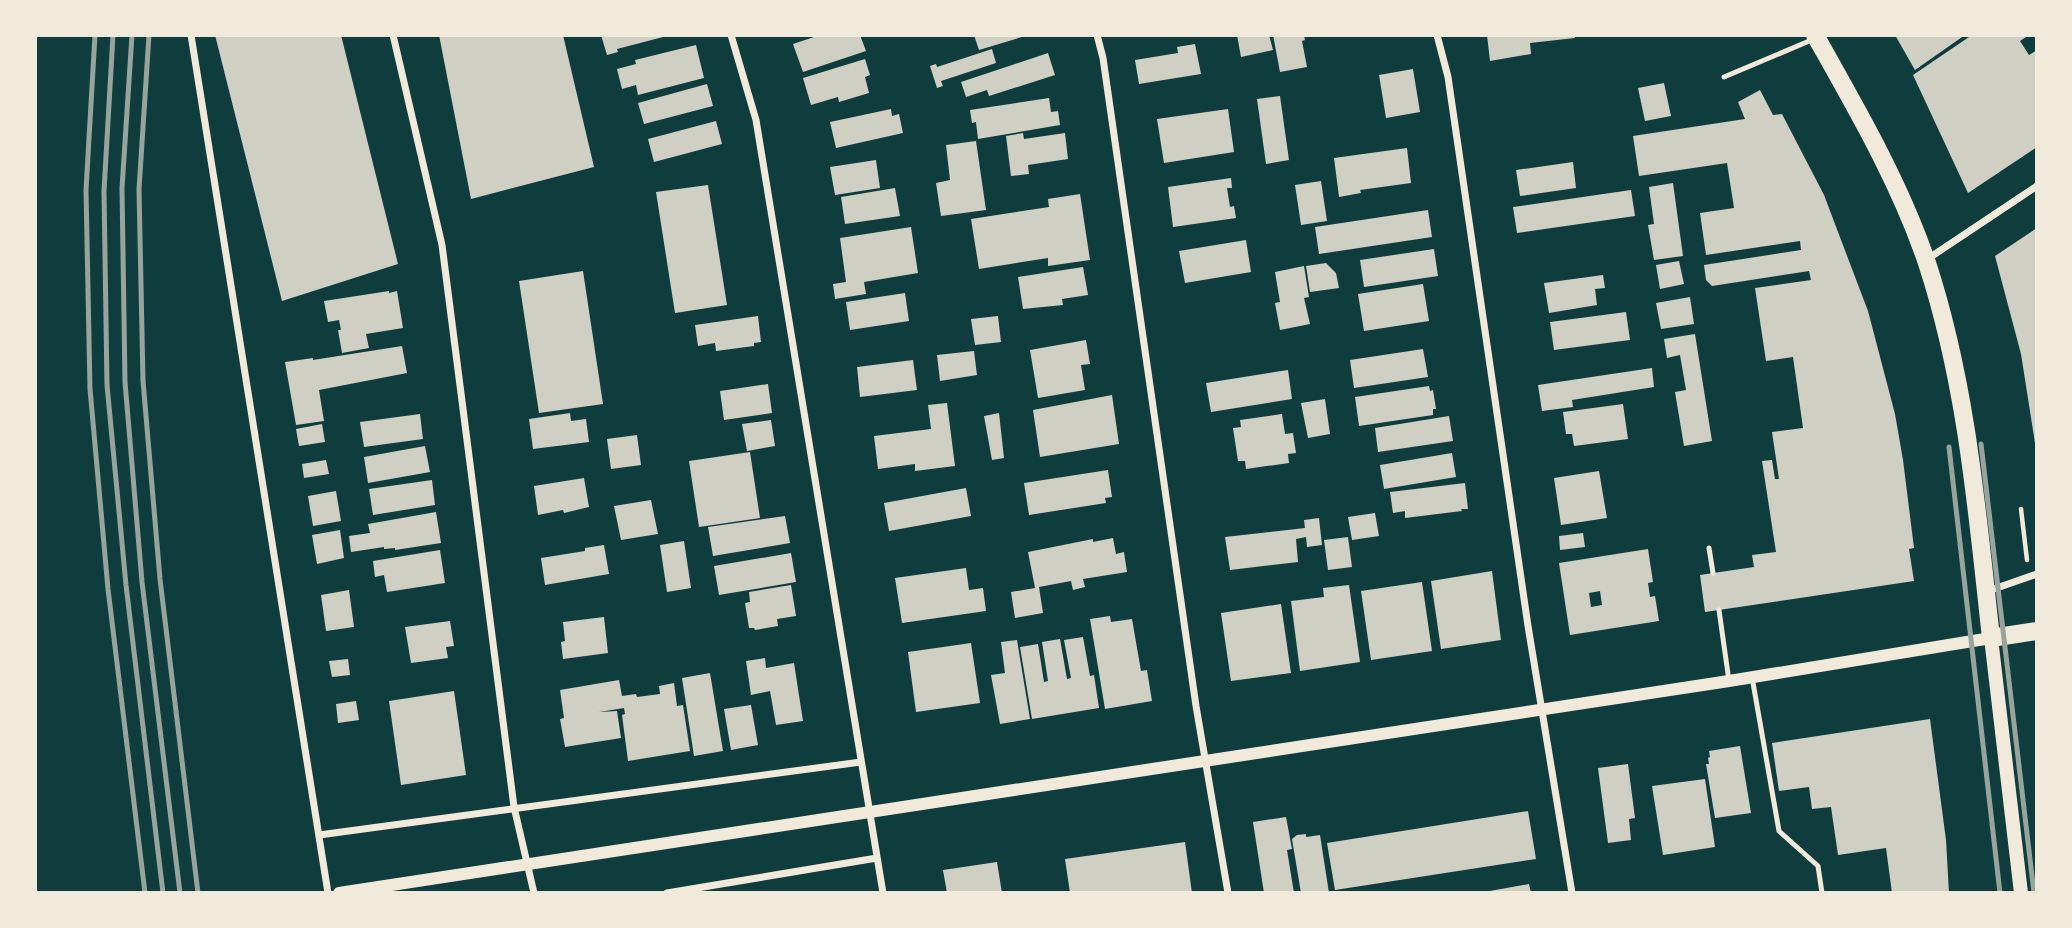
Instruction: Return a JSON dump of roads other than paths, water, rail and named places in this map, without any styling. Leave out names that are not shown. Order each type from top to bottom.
[{"type":"main road","points":[[1816,37],[1894,183],[1926,261],[1953,355],[1969,442],[2021,893]]},
{"type":"main road","points":[[1991,638],[2037,631]]},
{"type":"street","points":[[191,35],[328,893]]},
{"type":"street","points":[[393,35],[442,246],[514,807],[534,893]]},
{"type":"street","points":[[731,35],[756,120],[883,893]]},
{"type":"street","points":[[1097,35],[1103,58],[1205,760],[1228,893]]},
{"type":"street","points":[[1437,35],[1448,77],[1572,893]]},
{"type":"street","points":[[1926,261],[2037,186]]},
{"type":"street","points":[[1986,592],[2037,574]]},
{"type":"street","points":[[338,893],[1729,681],[1991,638]]},
{"type":"street","points":[[319,835],[861,762]]},
{"type":"street","points":[[667,893],[877,858]]},
{"type":"lane","points":[[1724,77],[1816,37]]},
{"type":"lane","points":[[1709,548],[1713,573]]},
{"type":"lane","points":[[1719,610],[1729,681]]},
{"type":"lane","points":[[1752,677],[1779,831],[1818,866],[1822,893]]},
{"type":"railway","points":[[95,35],[86,190],[90,389],[108,589],[145,893]]},
{"type":"railway","points":[[113,35],[104,191],[107,385],[126,585],[163,893]]},
{"type":"railway","points":[[132,35],[122,188],[125,382],[142,582],[180,893]]},
{"type":"railway","points":[[149,35],[139,189],[143,381],[160,579],[198,893]]},
{"type":"railway","points":[[1981,444],[2034,893]]},
{"type":"railway","points":[[1949,447],[2000,893]]}]
